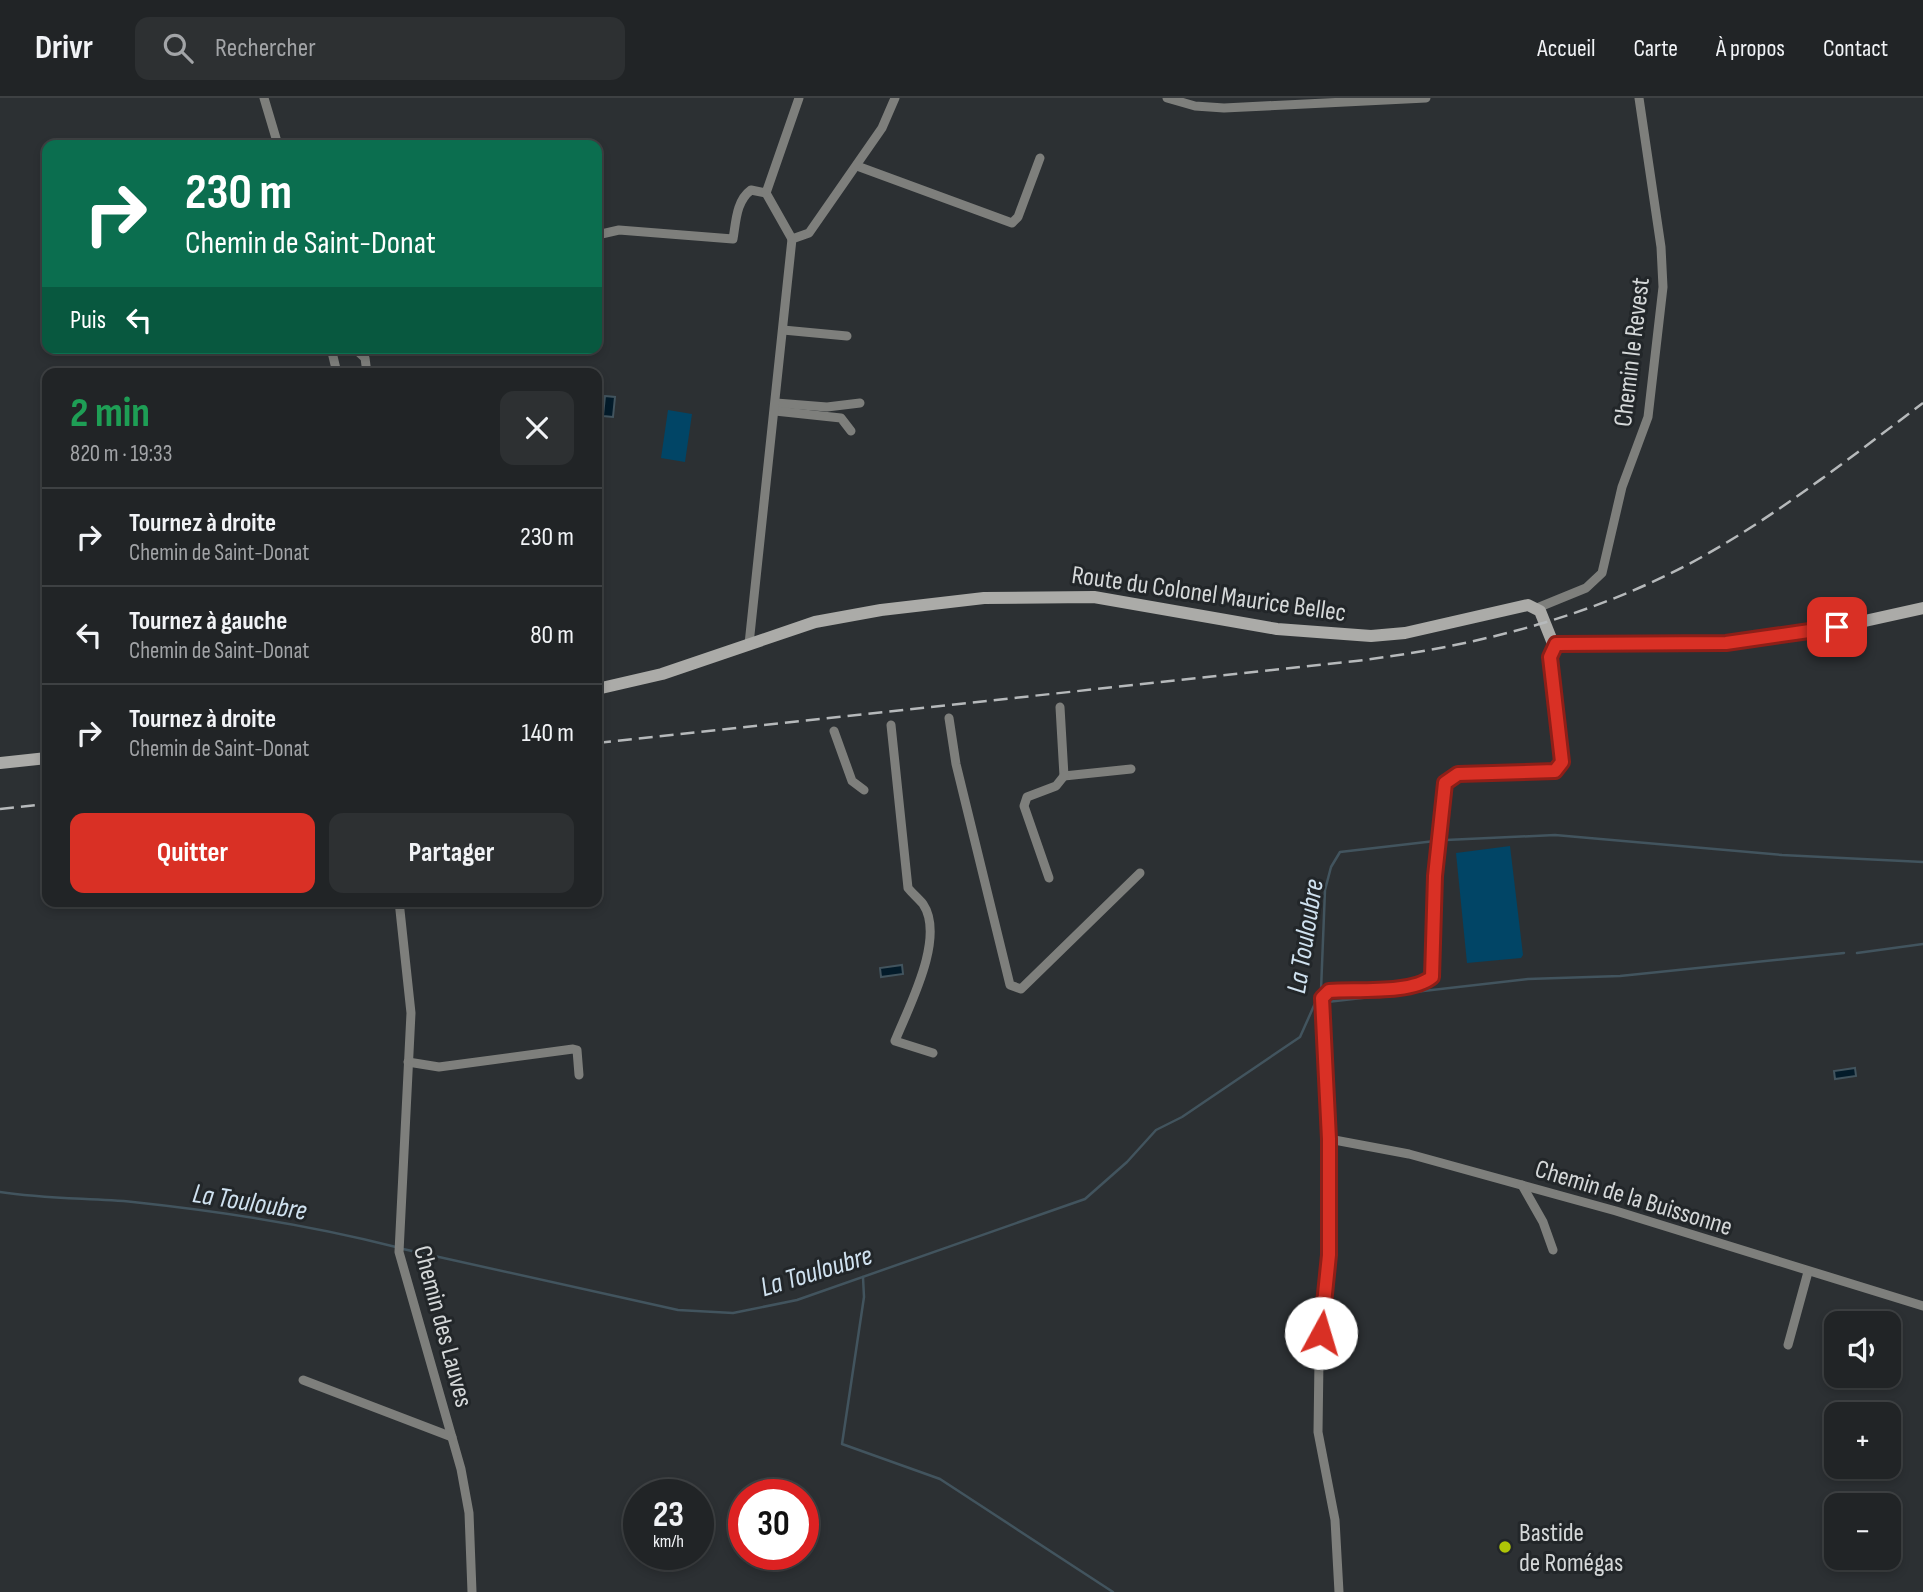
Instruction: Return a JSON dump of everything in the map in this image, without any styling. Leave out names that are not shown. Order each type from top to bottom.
[{"type":"main road","name":"Route du Colonel Maurice Bellec","points":[[602,688],[662,674],[837,617],[1010,596],[1094,597],[1276,629],[1371,636],[1405,634],[1528,605],[1537,607]]},
{"type":"main road","points":[[1537,607],[1549,638],[1556,644],[1738,642],[1815,632],[1923,608]]},
{"type":"main road","points":[[0,763],[42,759]]},
{"type":"street","points":[[264,98],[277,140]]},
{"type":"street","points":[[750,644],[792,239],[766,193],[799,98]]},
{"type":"street","points":[[792,239],[810,233],[882,128],[895,98]]},
{"type":"street","points":[[1167,98],[1195,106],[1224,108],[1426,98]]},
{"type":"street","name":"Chemin le Revest","points":[[1537,607],[1586,588],[1602,573],[1622,487],[1648,417],[1663,272],[1639,98]]},
{"type":"street","points":[[857,166],[1012,223],[1018,217],[1040,158]]},
{"type":"street","points":[[602,234],[620,230],[733,239],[739,206],[746,194],[751,190],[766,193]]},
{"type":"street","points":[[783,330],[847,336]]},
{"type":"street","points":[[775,407],[827,407],[860,403]]},
{"type":"street","points":[[775,407],[841,418],[851,431]]},
{"type":"street","points":[[1339,1592],[1335,1520],[1318,1432],[1318,1360],[1329,1255],[1329,1139],[1322,998],[1329,991],[1406,988],[1424,984],[1432,977],[1435,876],[1445,783],[1458,774],[1555,771],[1562,762],[1550,657],[1556,644]]},
{"type":"street","points":[[1049,878],[1024,806],[1027,797],[1056,786],[1064,776],[1060,707]]},
{"type":"street","points":[[949,718],[956,764],[1010,985],[1021,989],[1140,873]]},
{"type":"street","points":[[891,725],[908,888],[924,906],[930,942],[923,972],[895,1041],[933,1053]]},
{"type":"street","points":[[834,731],[852,781],[864,790]]},
{"type":"street","points":[[1064,776],[1131,769]]},
{"type":"street","name":"Chemin des Lauves","points":[[400,907],[411,1013],[399,1247],[452,1437],[469,1513],[472,1592]]},
{"type":"street","points":[[408,1062],[439,1067],[573,1049],[577,1050],[579,1075]]},
{"type":"street","name":"Chemin de la Buissonne","points":[[1329,1139],[1409,1154],[1522,1185],[1923,1306]]},
{"type":"street","points":[[1522,1185],[1543,1222],[1553,1250]]},
{"type":"street","points":[[1788,1345],[1808,1272]]},
{"type":"street","points":[[303,1380],[452,1437]]},
{"type":"shaded area","points":[[605,396],[615,397],[613,417],[603,416]]},
{"type":"shaded area","points":[[668,410],[692,414],[685,462],[661,458]]},
{"type":"shaded area","points":[[1510,846],[1523,955],[1521,958],[1467,963],[1456,853]]},
{"type":"shaded area","points":[[902,965],[903,974],[881,977],[880,968]]},
{"type":"shaded area","points":[[1855,1068],[1856,1076],[1835,1079],[1834,1071]]},
{"type":"waterway","name":"La Touloubre","points":[[1446,840],[1555,835],[1782,855],[1923,862]]},
{"type":"waterway","name":"La Touloubre","points":[[403,1249],[678,1310],[733,1313],[797,1300],[1085,1199],[1127,1162],[1156,1130],[1182,1117],[1300,1037],[1321,990],[1325,890],[1331,867],[1340,852],[1435,841]]},
{"type":"waterway","points":[[1857,953],[1923,944]]},
{"type":"waterway","points":[[1327,1002],[1528,979],[1620,976],[1844,953]]},
{"type":"waterway","name":"La Touloubre","points":[[0,1192],[198,1210],[299,1226],[396,1247]]},
{"type":"waterway","points":[[863,1277],[864,1297],[842,1444],[940,1479],[1113,1592]]},
{"type":"railway","points":[[602,742],[1356,661],[1446,647],[1533,626],[1618,597],[1700,558],[1786,504],[1923,403]]},
{"type":"railway","points":[[0,809],[42,805]]},
{"type":"place","name":"Bastide de Romégas","points":[[1505,1547]]},
{"type":"route","points":[[1321,1333],[1329,1255],[1329,1139],[1322,998],[1329,991],[1406,988],[1424,984],[1432,977],[1435,876],[1445,783],[1458,774],[1555,771],[1562,762],[1550,657],[1556,644],[1726,643],[1837,627]]}]
